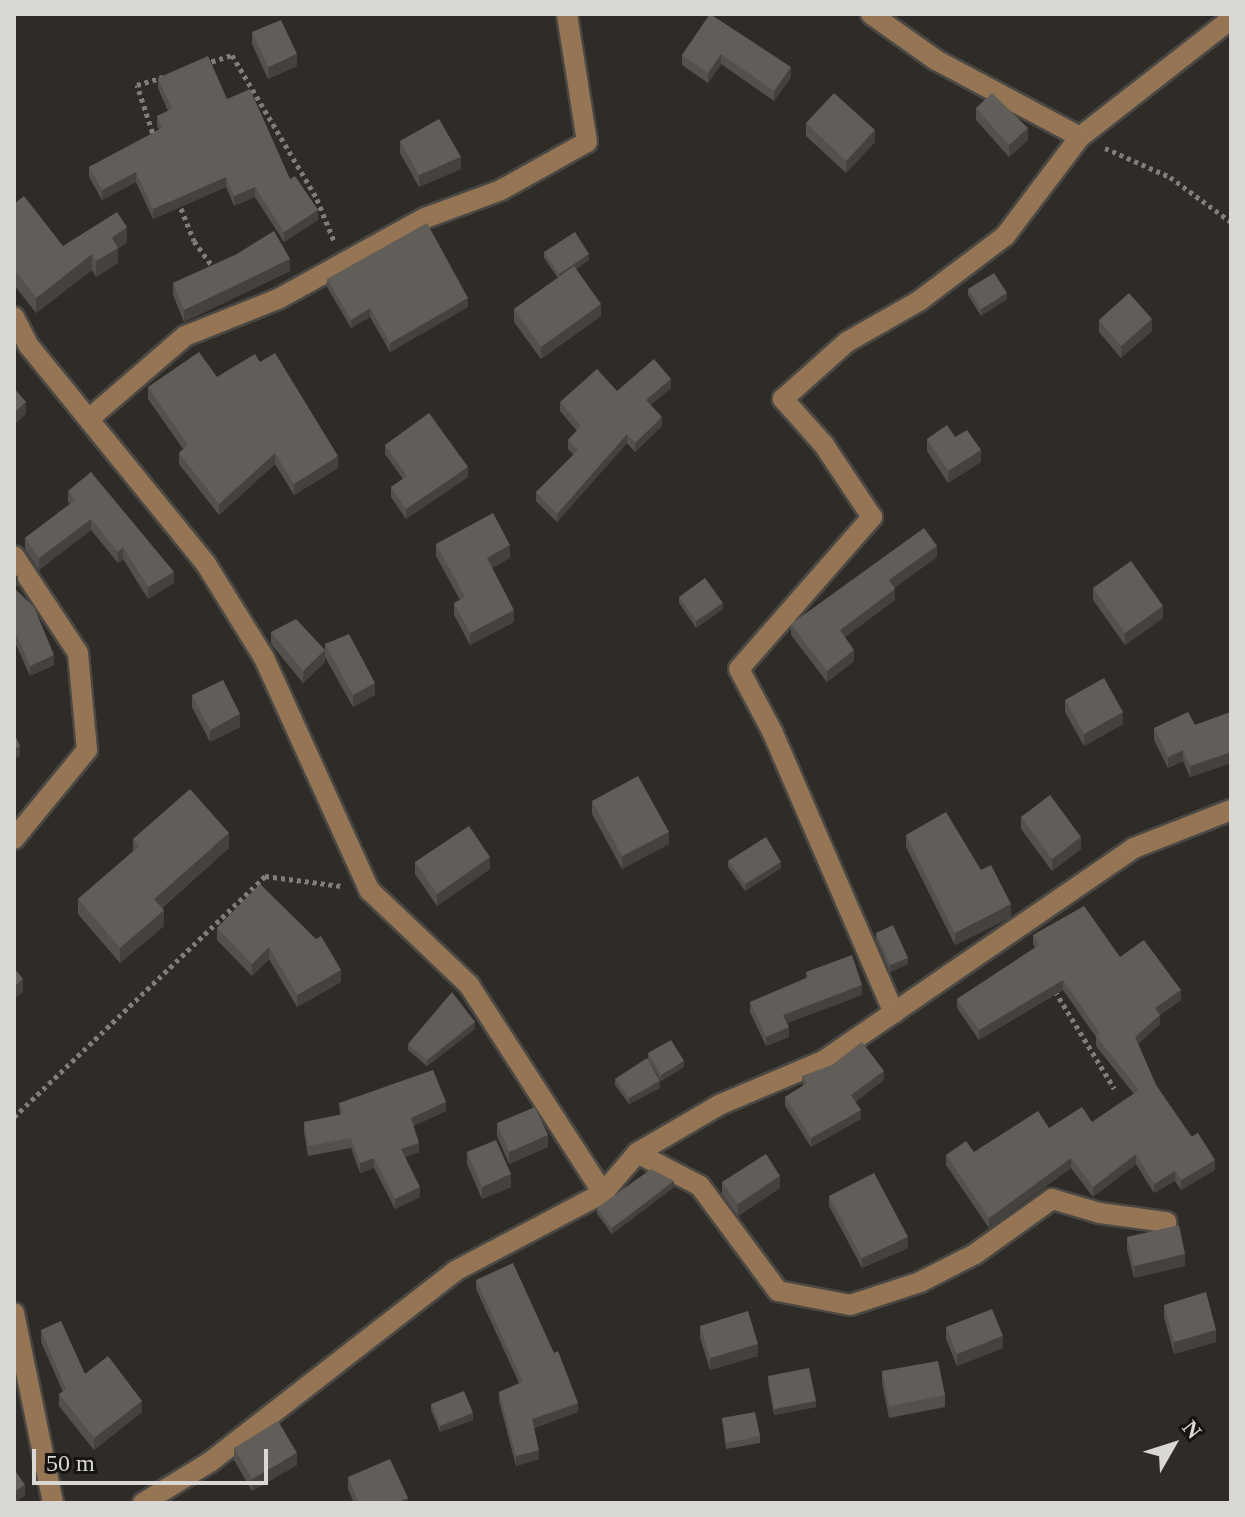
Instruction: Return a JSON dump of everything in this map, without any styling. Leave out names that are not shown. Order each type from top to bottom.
[{"type":"street","points":[[90,418],[185,336],[278,299],[425,218],[501,190],[587,142],[567,14]]},
{"type":"street","points":[[871,14],[936,60],[1080,137]]},
{"type":"street","points":[[894,1013],[773,733],[739,669],[872,517],[824,445],[783,399],[847,342],[919,301],[1005,236],[1080,137],[1231,19]]},
{"type":"street","points":[[14,317],[29,346],[206,564],[264,658],[369,890],[469,985],[603,1193]]},
{"type":"street","points":[[14,556],[78,653],[87,750],[14,839]]},
{"type":"street","points":[[143,1503],[210,1462],[455,1271],[603,1193],[637,1153],[719,1105],[823,1061],[1134,848],[1231,810]]},
{"type":"street","points":[[637,1153],[700,1186],[778,1291],[850,1305],[920,1282],[975,1254],[1052,1199],[1100,1213],[1166,1222]]},
{"type":"street","points":[[14,1313],[53,1503]]},
{"type":"path","points":[[191,68],[232,55],[317,199],[343,264]]},
{"type":"path","points":[[156,143],[137,85],[178,72]]},
{"type":"path","points":[[1080,137],[1170,177],[1231,222]]},
{"type":"path","points":[[171,186],[194,241],[220,277]]},
{"type":"path","points":[[14,1117],[71,1057],[265,876],[369,890]]},
{"type":"path","points":[[1048,982],[1114,1088]]},
{"type":"building","points":[[710,14],[791,67],[774,91],[721,54],[708,73],[682,55]]},
{"type":"building","points":[[281,20],[297,54],[268,67],[252,32]]},
{"type":"building","points":[[208,56],[227,99],[250,89],[290,179],[295,176],[318,210],[284,232],[255,187],[234,196],[226,177],[153,209],[136,172],[102,190],[89,167],[162,128],[157,116],[172,109],[158,78]]},
{"type":"building","points":[[834,93],[875,130],[846,161],[806,123]]},
{"type":"building","points":[[992,93],[1028,128],[1009,145],[976,108]]},
{"type":"building","points":[[439,119],[461,157],[419,175],[400,141]]},
{"type":"building","points":[[24,196],[63,246],[117,212],[127,227],[112,238],[118,248],[96,261],[92,254],[36,298],[14,269],[14,204]]},
{"type":"building","points":[[427,223],[468,298],[390,343],[370,308],[351,320],[327,279]]},
{"type":"building","points":[[274,231],[290,259],[184,310],[173,283],[235,255]]},
{"type":"building","points":[[575,232],[589,254],[559,274],[544,252]]},
{"type":"building","points":[[574,266],[601,304],[541,347],[514,309]]},
{"type":"building","points":[[994,273],[1007,293],[981,309],[968,289]]},
{"type":"building","points":[[1129,293],[1152,319],[1121,346],[1099,320]]},
{"type":"building","points":[[199,352],[217,377],[255,354],[260,362],[275,353],[338,456],[294,484],[275,453],[219,504],[179,453],[188,445],[148,387]]},
{"type":"building","points":[[654,359],[671,379],[646,400],[662,417],[635,443],[627,434],[557,514],[536,492],[578,450],[568,440],[581,426],[560,402],[597,369],[617,391]]},
{"type":"building","points":[[14,388],[26,402],[14,413]]},
{"type":"building","points":[[429,413],[468,467],[406,509],[391,487],[407,476],[385,445]]},
{"type":"building","points":[[947,425],[955,437],[967,430],[981,450],[948,471],[927,439]]},
{"type":"building","points":[[91,472],[174,572],[148,587],[123,547],[118,552],[91,519],[39,558],[25,538],[75,500],[68,491]]},
{"type":"building","points":[[493,513],[510,545],[487,558],[514,610],[470,633],[454,603],[465,597],[436,544]]},
{"type":"building","points":[[924,528],[937,546],[889,580],[895,589],[840,630],[854,650],[827,671],[791,624]]},
{"type":"building","points":[[1131,561],[1163,606],[1125,633],[1093,588]]},
{"type":"building","points":[[705,578],[723,603],[696,621],[679,597]]},
{"type":"building","points":[[14,588],[34,607],[54,655],[30,666],[14,629]]},
{"type":"building","points":[[296,619],[325,650],[303,671],[271,632]]},
{"type":"building","points":[[349,634],[375,683],[353,695],[325,644]]},
{"type":"building","points":[[1104,678],[1123,712],[1084,734],[1065,700]]},
{"type":"building","points":[[223,680],[240,714],[210,730],[192,695]]},
{"type":"building","points":[[1188,712],[1195,725],[1231,712],[1231,752],[1190,766],[1183,750],[1168,757],[1154,728]]},
{"type":"building","points":[[14,733],[20,746],[14,750]]},
{"type":"building","points":[[638,776],[669,832],[622,856],[592,801]]},
{"type":"building","points":[[190,789],[229,833],[154,899],[164,910],[120,948],[78,899],[139,846],[133,839]]},
{"type":"building","points":[[1050,795],[1081,837],[1052,859],[1021,817]]},
{"type":"building","points":[[946,812],[981,870],[991,865],[1011,904],[955,933],[906,835]]},
{"type":"building","points":[[469,826],[490,857],[437,894],[415,862]]},
{"type":"building","points":[[766,837],[781,862],[745,884],[728,861]]},
{"type":"building","points":[[260,884],[316,939],[321,936],[341,970],[297,995],[269,947],[252,964],[217,928]]},
{"type":"building","points":[[1084,906],[1120,957],[1144,940],[1181,990],[1155,1008],[1160,1015],[1135,1037],[1156,1085],[1191,1137],[1198,1133],[1215,1160],[1181,1180],[1175,1171],[1154,1184],[1136,1154],[1093,1187],[1071,1158],[989,1218],[946,1155],[966,1141],[974,1152],[1038,1111],[1049,1128],[1082,1107],[1092,1122],[1139,1090],[1096,1036],[1100,1033],[1063,980],[979,1030],[957,999],[1039,945],[1033,935]]},
{"type":"building","points":[[893,925],[908,958],[890,965],[876,933]]},
{"type":"building","points":[[852,955],[862,985],[783,1015],[789,1027],[766,1037],[750,1002],[809,977],[806,972]]},
{"type":"building","points":[[14,968],[23,979],[14,987]]},
{"type":"building","points":[[452,992],[475,1022],[427,1060],[408,1044]]},
{"type":"building","points":[[671,1040],[684,1061],[661,1075],[648,1053]]},
{"type":"building","points":[[862,1042],[884,1071],[851,1095],[861,1110],[811,1138],[785,1097],[807,1083],[802,1076],[832,1065]]},
{"type":"building","points":[[647,1058],[660,1081],[629,1098],[615,1079]]},
{"type":"building","points":[[433,1070],[446,1102],[411,1118],[419,1143],[401,1149],[420,1187],[395,1199],[374,1158],[360,1163],[351,1138],[308,1146],[304,1122],[343,1114],[339,1103]]},
{"type":"building","points":[[535,1107],[548,1135],[509,1152],[497,1123]]},
{"type":"building","points":[[496,1140],[511,1174],[482,1187],[467,1152]]},
{"type":"building","points":[[766,1154],[780,1176],[738,1204],[722,1182]]},
{"type":"building","points":[[651,1169],[674,1181],[612,1228],[597,1208]]},
{"type":"building","points":[[874,1173],[908,1237],[862,1258],[829,1196]]},
{"type":"building","points":[[1179,1225],[1185,1254],[1134,1266],[1127,1237]]},
{"type":"building","points":[[513,1263],[554,1353],[558,1351],[578,1403],[532,1419],[539,1450],[516,1456],[499,1392],[523,1382],[476,1280]]},
{"type":"building","points":[[1206,1292],[1216,1330],[1174,1342],[1164,1305]]},
{"type":"building","points":[[992,1309],[1003,1336],[957,1354],[946,1327]]},
{"type":"building","points":[[748,1311],[758,1344],[710,1358],[700,1326]]},
{"type":"building","points":[[61,1321],[85,1374],[108,1356],[142,1401],[94,1438],[59,1394],[66,1389],[41,1330]]},
{"type":"building","points":[[938,1361],[945,1395],[889,1406],[882,1371]]},
{"type":"building","points":[[809,1368],[816,1401],[774,1409],[768,1376]]},
{"type":"building","points":[[464,1391],[473,1413],[440,1426],[431,1404]]},
{"type":"building","points":[[755,1412],[760,1436],[726,1443],[722,1418]]},
{"type":"building","points":[[278,1421],[297,1453],[252,1479],[234,1448]]},
{"type":"building","points":[[390,1459],[408,1498],[396,1503],[359,1503],[348,1477]]},
{"type":"building","points":[[14,1469],[25,1485],[14,1492]]}]
